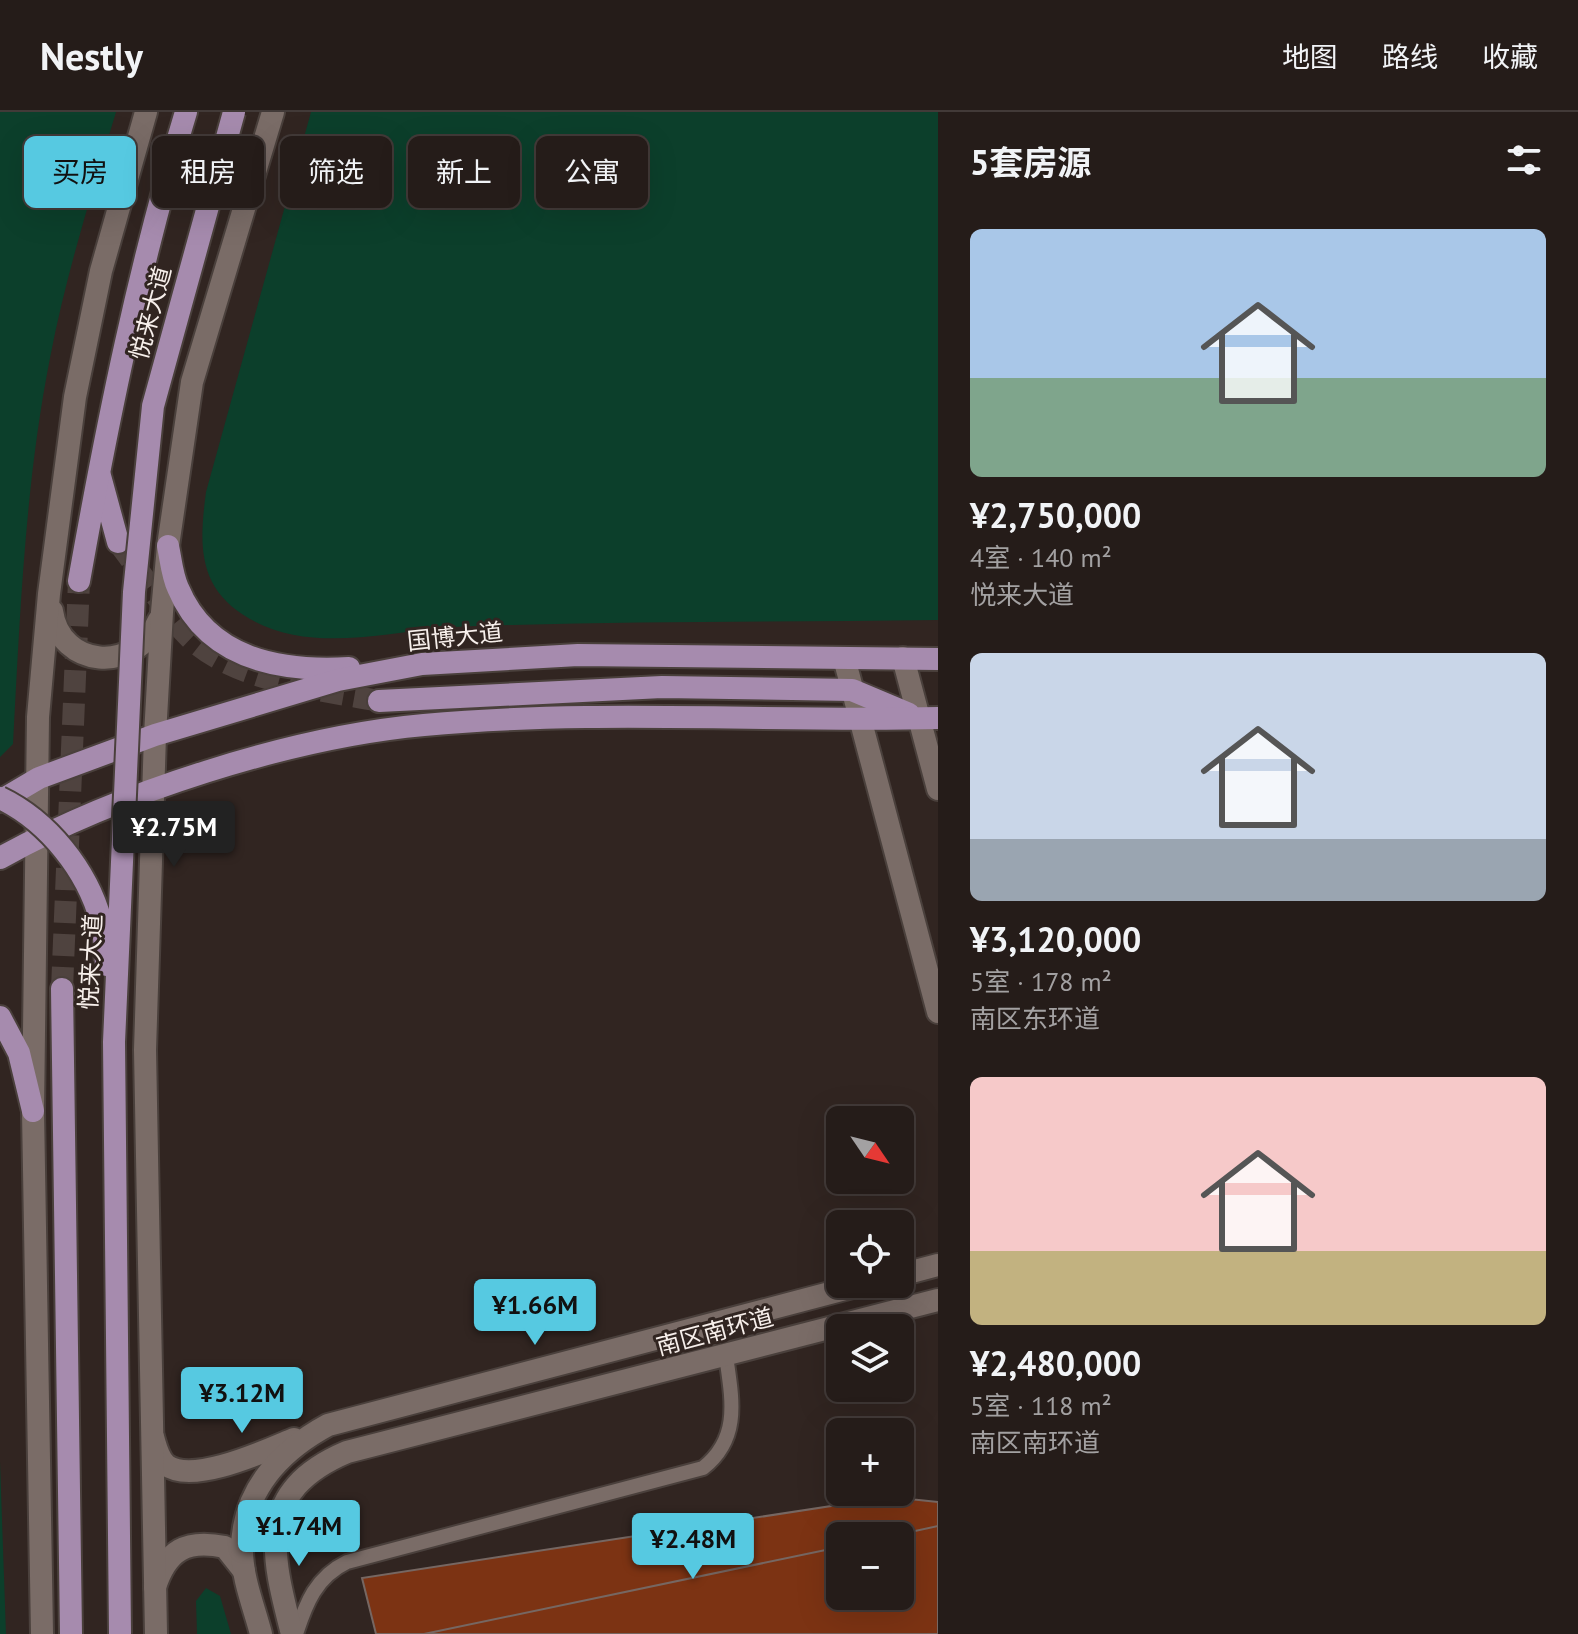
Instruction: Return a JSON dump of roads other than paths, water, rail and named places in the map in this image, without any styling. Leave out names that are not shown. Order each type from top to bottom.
[{"type":"main road","name":"悦来大道","points":[[79,581],[99,471],[163,186],[186,112]]},
{"type":"main road","name":"悦来大道","points":[[120,1634],[114,1042],[134,592],[153,406],[234,112]]},
{"type":"main road","points":[[99,471],[118,542]]},
{"type":"main road","points":[[168,546],[177,587],[199,622],[233,649],[256,661],[313,670],[422,664]]},
{"type":"main road","name":"国博大道","points":[[0,799],[39,778],[155,735],[338,680],[422,664],[578,655],[938,659]]},
{"type":"main road","points":[[379,701],[579,689],[852,690],[929,718]]},
{"type":"main road","points":[[0,858],[37,837],[154,792],[295,746],[424,725],[583,718],[929,718]]},
{"type":"main road","points":[[0,799],[31,816],[57,841],[90,893],[102,923],[114,1042]]},
{"type":"main road","name":"悦来大道","points":[[62,989],[71,1634]]},
{"type":"main road","points":[[0,1017],[19,1053],[33,1111]]},
{"type":"street","points":[[42,1634],[33,1111],[38,717],[49,594],[86,338],[118,205],[146,112]]},
{"type":"street","points":[[156,1634],[145,1050],[162,612],[168,546],[192,382],[273,112]]},
{"type":"street","points":[[49,594],[58,634],[80,651],[96,656],[127,656],[141,648],[152,637],[162,612]]},
{"type":"street","points":[[844,658],[938,1012]]},
{"type":"street","points":[[903,658],[929,718],[938,789]]},
{"type":"street","points":[[914,1271],[938,1265]]},
{"type":"street","points":[[152,1433],[159,1457],[176,1470],[227,1465],[328,1425],[826,1294]]},
{"type":"street","name":"南区南环道","points":[[294,1634],[274,1555],[278,1516],[286,1498],[312,1471],[347,1452],[938,1300]]},
{"type":"street","points":[[261,1634],[244,1571],[245,1527],[259,1488],[281,1456],[328,1425]]},
{"type":"street","points":[[155,1588],[164,1562],[183,1548],[225,1547],[244,1571]]},
{"type":"lane","points":[[294,1634],[305,1604],[323,1577],[347,1562],[703,1468],[717,1458],[732,1422],[726,1356]]},
{"type":"tunnel","points":[[118,542],[184,632],[224,662],[302,687],[379,701]]},
{"type":"tunnel","points":[[62,989],[79,581]]}]
